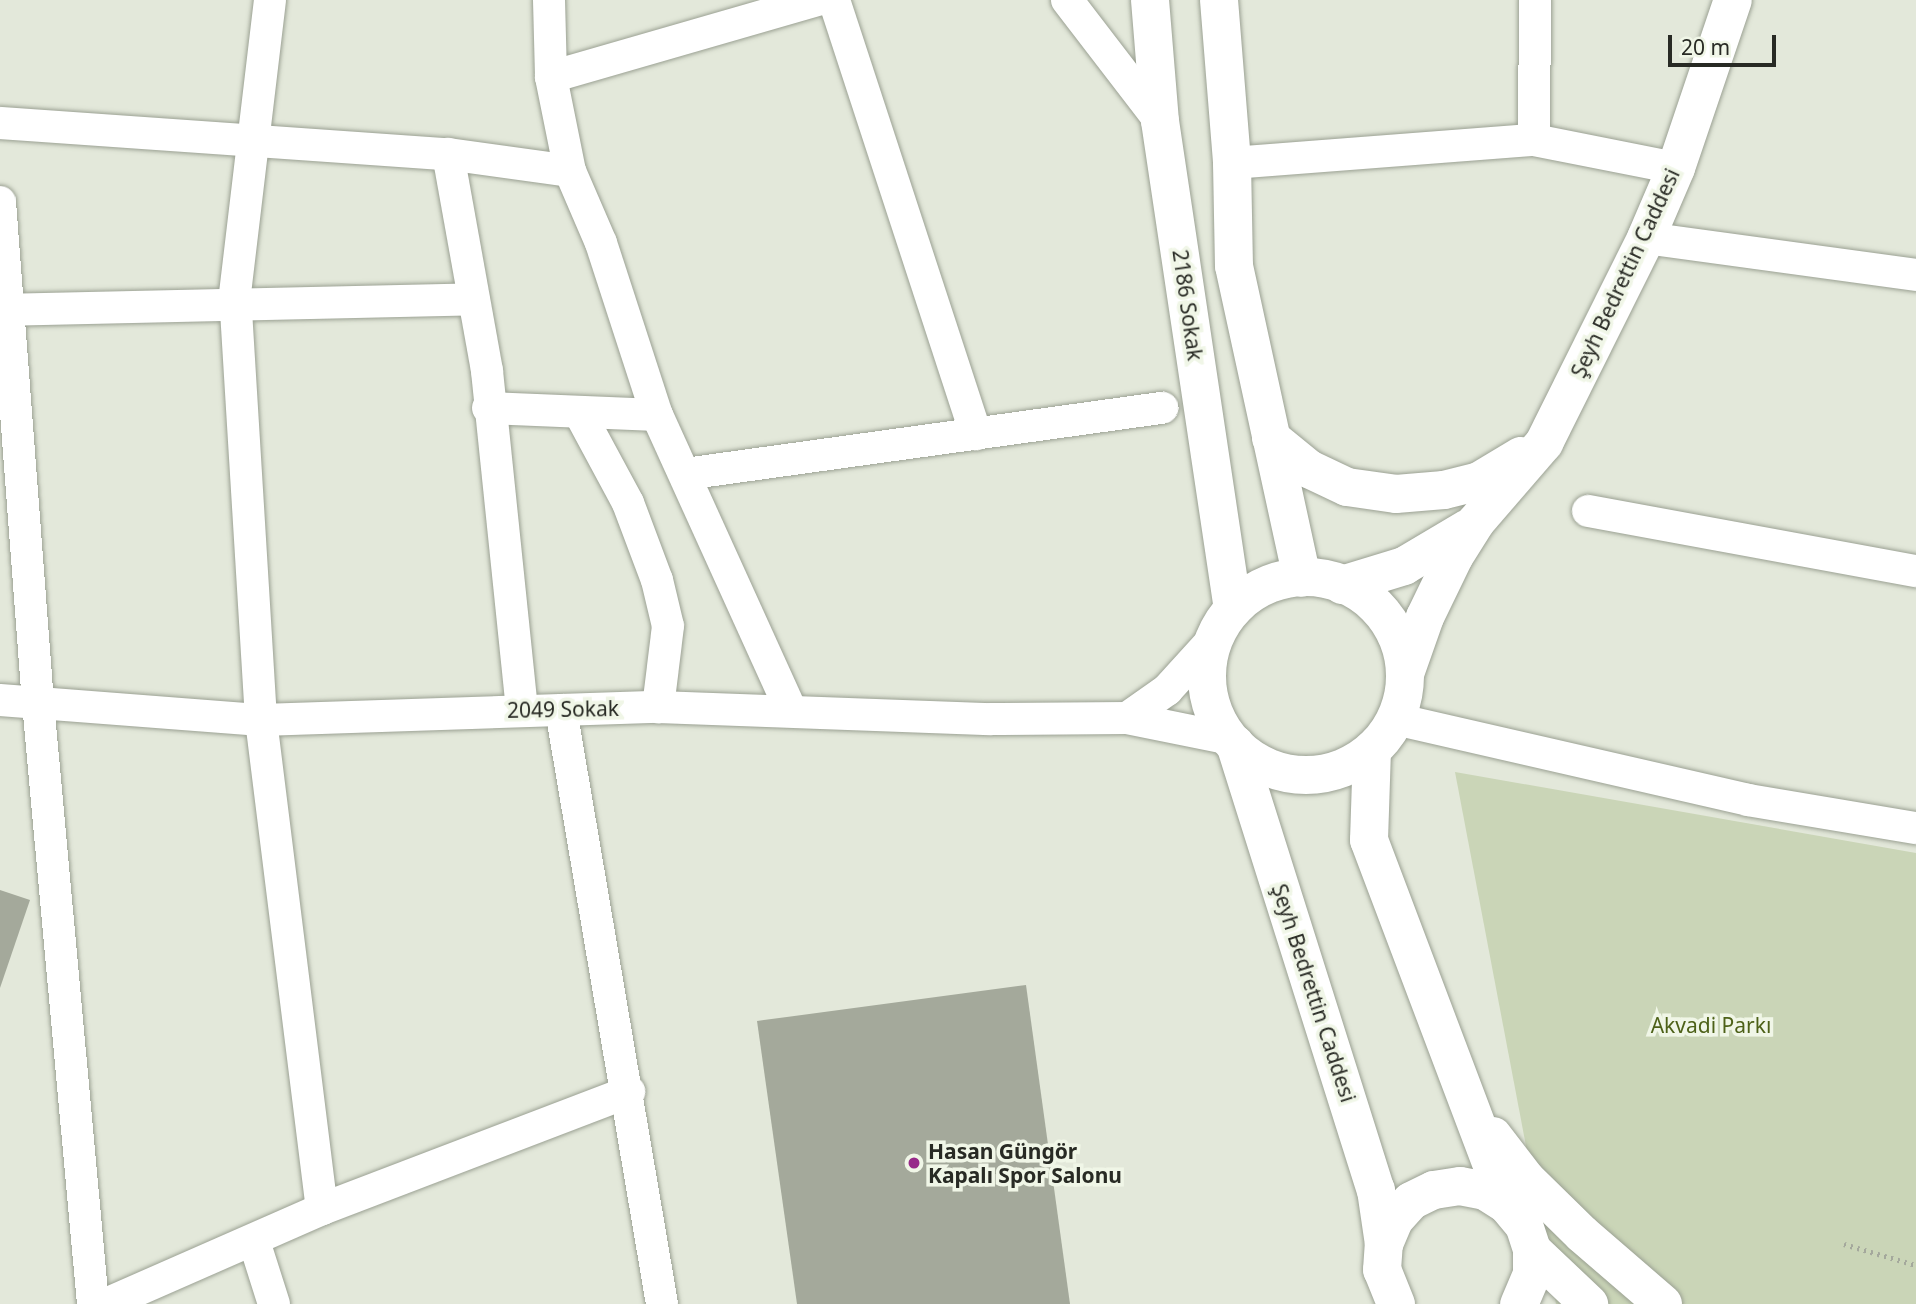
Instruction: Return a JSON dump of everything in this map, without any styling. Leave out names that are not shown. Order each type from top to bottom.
[{"type":"main road","name":"2186 Sokak","points":[[1150,0],[1160,121],[1224,623]]},
{"type":"main road","points":[[1219,0],[1232,163],[1234,266],[1302,578]]},
{"type":"main road","name":"Şeyh Bedrettin Caddesi","points":[[1406,671],[1424,617],[1475,523],[1544,443],[1646,238],[1676,168],[1733,0]]},
{"type":"main road","points":[[1272,438],[1309,469],[1347,487],[1396,494],[1444,490],[1479,481],[1544,443]]},
{"type":"main road","name":"Şeyh Bedrettin Caddesi","points":[[1342,585],[1404,566],[1475,523]]},
{"type":"main road","points":[[1302,578],[1342,585],[1381,611],[1399,639],[1406,671],[1403,703],[1395,719],[1372,750],[1338,771],[1307,776],[1274,771],[1232,741],[1210,703],[1207,669],[1224,623],[1259,588],[1302,578]]},
{"type":"main road","name":"Şeyh Bedrettin Caddesi","points":[[1232,741],[1376,1190],[1389,1297]]},
{"type":"main road","points":[[1372,750],[1369,840],[1507,1205],[1524,1226],[1532,1250],[1532,1274],[1519,1304]]},
{"type":"main road","points":[[1472,1108],[1526,1179],[1663,1304]]},
{"type":"main road","points":[[1384,1244],[1394,1220],[1411,1202],[1434,1190],[1473,1189],[1507,1205]]},
{"type":"main road","points":[[1532,1250],[1590,1304]]},
{"type":"street","points":[[271,0],[236,306],[261,720],[323,1209]]},
{"type":"street","points":[[549,0],[551,77],[570,171],[601,243],[657,415],[791,710]]},
{"type":"street","points":[[551,77],[818,0]]},
{"type":"street","points":[[834,0],[976,434]]},
{"type":"street","points":[[1067,0],[1160,121]]},
{"type":"street","points":[[1534,140],[1535,0]]},
{"type":"street","points":[[0,123],[256,144],[448,154],[570,171]]},
{"type":"street","points":[[1232,163],[1534,140],[1676,168]]},
{"type":"street","points":[[448,154],[487,371],[488,408],[522,709]]},
{"type":"street","points":[[0,202],[3,310],[93,1304]]},
{"type":"street","points":[[1646,238],[1916,275]]},
{"type":"street","points":[[3,310],[473,299]]},
{"type":"street","points":[[488,408],[657,415]]},
{"type":"street","points":[[685,474],[1162,408]]},
{"type":"street","points":[[579,412],[628,503],[657,580],[668,626],[658,707]]},
{"type":"street","points":[[1588,511],[1916,571]]},
{"type":"street","points":[[1127,718],[1167,690],[1224,623]]},
{"type":"street","name":"2049 Sokak","points":[[0,701],[261,720],[522,709],[658,707],[991,719],[1127,718],[1232,741]]},
{"type":"street","points":[[561,710],[629,1092],[662,1304]]},
{"type":"street","points":[[1395,719],[1748,800],[1916,828]]},
{"type":"street","points":[[106,1304],[323,1209],[629,1092]]},
{"type":"street","points":[[254,1241],[274,1304]]},
{"type":"path","points":[[1844,1244],[1916,1265]]},
{"type":"green space","name":"Akvadi Parkı","points":[[1455,772],[1916,853],[1916,1304],[1556,1304]]},
{"type":"building","points":[[0,890],[30,900],[0,988]]},
{"type":"building","name":"Hasan Güngör Kapalı Spor Salonu","points":[[1026,985],[1070,1304],[797,1304],[757,1021]]},
{"type":"place","name":"Hasan Güngör Kapalı Spor Salonu","points":[[914,1163]]}]
